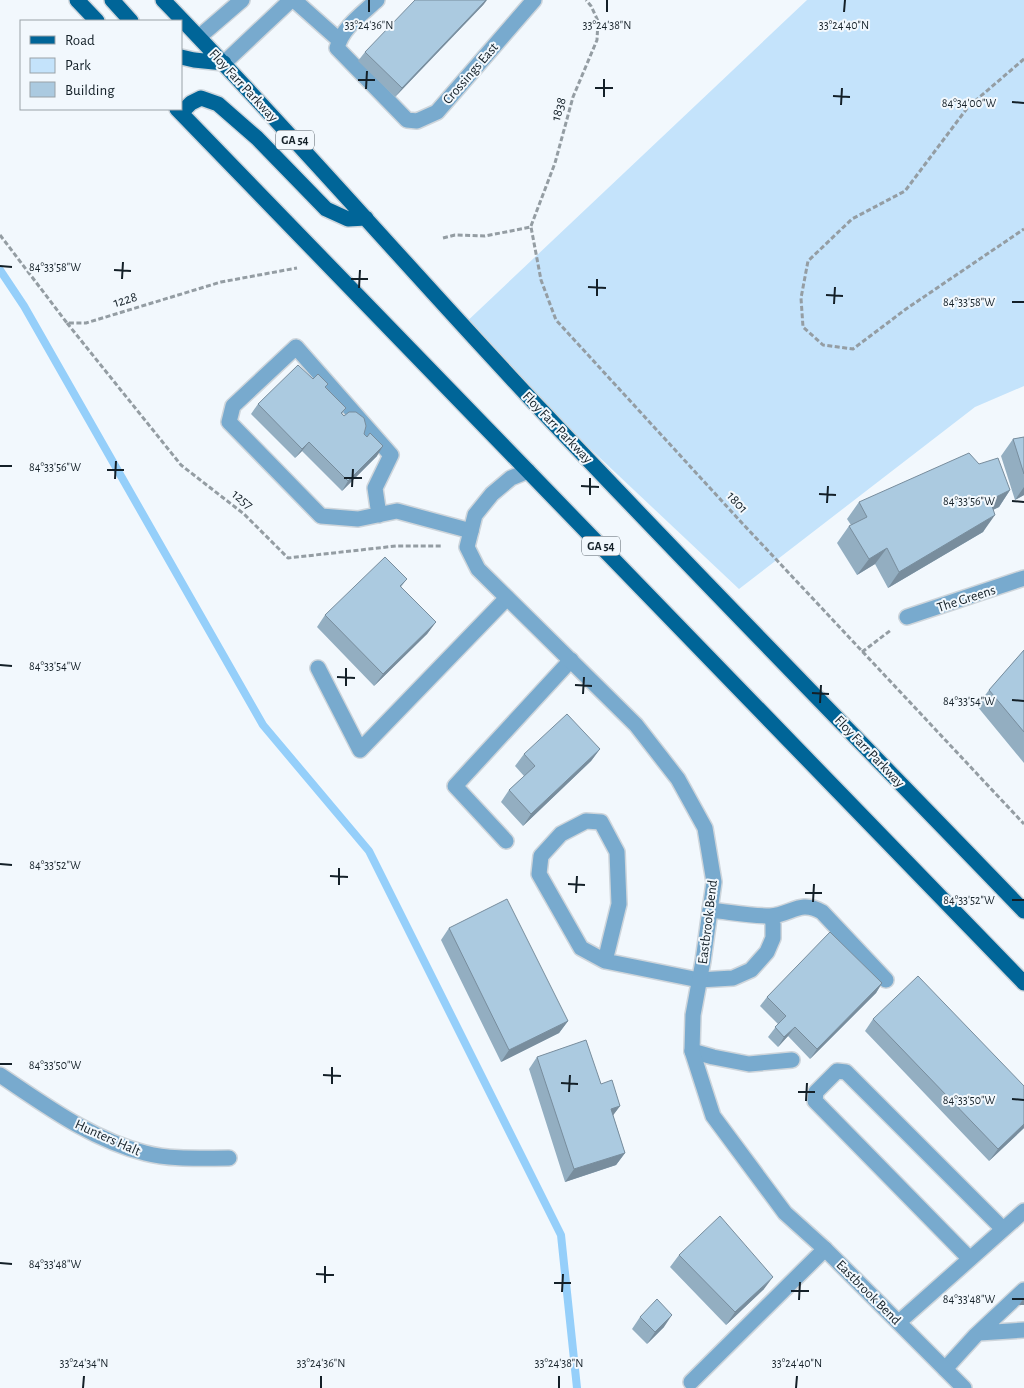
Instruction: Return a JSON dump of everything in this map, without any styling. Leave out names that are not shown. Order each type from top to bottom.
[{"type":"main road","points":[[77,0],[96,20]]},
{"type":"main road","points":[[112,0],[130,20]]},
{"type":"main road","name":"Floy Farr Parkway","points":[[163,0],[224,63],[366,218],[390,248],[544,413],[1024,911]]},
{"type":"main road","points":[[182,58],[224,63]]},
{"type":"main road","points":[[182,109],[201,98],[218,104],[257,138],[326,209],[348,219],[366,218]]},
{"type":"main road","name":"GA 54","points":[[179,111],[1024,983]]},
{"type":"street","points":[[199,37],[242,0]]},
{"type":"street","points":[[224,63],[291,0]]},
{"type":"street","points":[[294,0],[339,40],[353,22],[377,0]]},
{"type":"street","name":"Crossings East","points":[[339,40],[336,48],[407,120],[417,121],[437,112],[534,0]]},
{"type":"street","points":[[379,515],[375,488],[391,454],[296,347],[233,406],[229,422],[321,516],[358,519],[397,512],[471,531]]},
{"type":"street","points":[[467,546],[475,515],[492,494],[511,478],[528,471]]},
{"type":"street","name":"Eastbrook Bend","points":[[467,546],[478,569],[636,725],[678,779],[705,828],[714,882],[704,961],[693,1015],[692,1051],[713,1116],[785,1212],[825,1249],[964,1388]]},
{"type":"street","name":"The Greens","points":[[907,617],[1024,578]]},
{"type":"street","points":[[318,668],[360,750],[507,598]]},
{"type":"street","points":[[506,841],[455,786],[571,660]]},
{"type":"street","points":[[605,962],[620,904],[617,852],[601,822],[586,820],[561,834],[541,856],[539,874],[581,948],[605,962],[699,980],[727,979],[751,970],[767,952],[773,938],[771,916]]},
{"type":"street","points":[[710,910],[771,916],[784,914],[794,908],[815,908],[822,912],[886,980]]},
{"type":"street","points":[[692,1051],[713,1058],[749,1064],[792,1060]]},
{"type":"street","points":[[970,1259],[815,1100],[816,1092],[837,1071],[846,1072],[1003,1229]]},
{"type":"street","name":"Hunters Halt","points":[[0,1075],[79,1125],[118,1145],[146,1154],[229,1158]]},
{"type":"street","points":[[899,1322],[1024,1211]]},
{"type":"street","points":[[691,1382],[825,1249]]},
{"type":"street","points":[[946,1369],[979,1333],[1024,1290]]},
{"type":"street","points":[[979,1333],[1024,1330]]},
{"type":"path","name":"1838","points":[[531,226],[556,163],[573,97],[597,40],[598,21],[586,0]]},
{"type":"path","points":[[1024,59],[968,107],[905,191],[852,219],[808,261],[801,298],[803,327],[823,345],[853,349],[906,309],[1024,229]]},
{"type":"path","points":[[443,238],[455,235],[485,236],[531,226]]},
{"type":"path","name":"1801","points":[[531,226],[541,280],[556,320],[742,524],[1024,824]]},
{"type":"path","points":[[0,236],[67,323]]},
{"type":"path","name":"1228","points":[[67,323],[86,323],[221,282],[297,268]]},
{"type":"path","name":"1257","points":[[67,323],[181,466],[244,514],[288,558],[396,546],[467,546]]},
{"type":"path","points":[[862,652],[907,617]]},
{"type":"green space","points":[[807,0],[1024,0],[1024,386],[975,407],[739,589],[461,327]]},
{"type":"building","points":[[415,0],[486,0],[402,88],[365,52]]},
{"type":"building","points":[[298,365],[313,379],[318,374],[328,384],[325,387],[346,408],[341,413],[344,416],[349,412],[356,412],[364,418],[366,426],[364,434],[367,437],[370,433],[383,446],[348,481],[309,442],[302,449],[258,404]]},
{"type":"building","points":[[1024,437],[1024,474],[1013,439]]},
{"type":"building","points":[[969,453],[979,464],[998,458],[1010,490],[990,500],[995,515],[899,572],[887,548],[869,559],[849,526],[867,517],[859,502]]},
{"type":"building","points":[[385,557],[407,579],[400,586],[436,622],[383,674],[325,615]]},
{"type":"building","points":[[1024,650],[1024,732],[989,690]]},
{"type":"building","points":[[567,714],[600,749],[531,814],[509,790],[535,766],[524,754]]},
{"type":"building","points":[[507,899],[568,1021],[509,1050],[449,928]]},
{"type":"building","points":[[830,932],[882,983],[817,1049],[795,1027],[784,1037],[775,1027],[786,1016],[767,997]]},
{"type":"building","points":[[918,976],[1024,1086],[1024,1124],[998,1149],[873,1019]]},
{"type":"building","points":[[586,1040],[601,1084],[612,1080],[620,1106],[611,1109],[625,1153],[574,1169],[537,1057]]},
{"type":"building","points":[[720,1216],[773,1277],[735,1312],[679,1255]]},
{"type":"building","points":[[657,1299],[672,1315],[655,1332],[640,1317]]},
{"type":"waterway","points":[[0,270],[24,306],[263,725],[369,851],[561,1235],[577,1388]]}]
